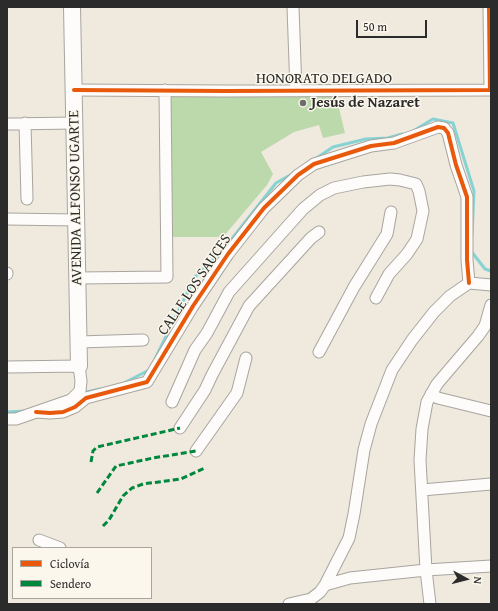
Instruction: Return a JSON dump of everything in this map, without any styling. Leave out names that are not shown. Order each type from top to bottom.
[{"type":"street","name":"AVENIDA ALFONSO UGARTE","points":[[72,7],[79,366]]},
{"type":"street","points":[[294,7],[296,91]]},
{"type":"street","name":"HONORATO DELGADO","points":[[74,90],[490,90],[489,7]]},
{"type":"street","points":[[78,278],[167,277],[165,90]]},
{"type":"street","points":[[26,123],[27,199]]},
{"type":"street","points":[[7,124],[75,123]]},
{"type":"street","name":"CALLE LOS SAUCES","points":[[36,412],[63,412],[75,407],[86,398],[147,382],[193,306],[224,260],[264,208],[298,176],[314,164],[371,146],[394,143],[438,127],[444,128],[448,133],[456,165],[467,197],[467,260],[469,283]]},
{"type":"street","points":[[172,402],[195,350],[207,333],[229,292],[303,209],[320,195],[334,188],[356,183],[390,179],[416,184],[419,191],[423,212],[417,239],[408,254],[389,274],[376,298]]},
{"type":"street","points":[[319,352],[354,287],[388,234],[390,212]]},
{"type":"street","points":[[7,219],[77,220]]},
{"type":"street","points":[[180,428],[205,390],[250,306],[311,238],[319,232]]},
{"type":"street","points":[[290,604],[310,599],[320,592],[349,538],[364,450],[369,430],[392,370],[412,340],[434,312],[450,296],[469,283],[491,285]]},
{"type":"street","points":[[430,604],[426,570],[420,460],[422,429],[427,402],[436,384],[478,336],[488,328],[491,306]]},
{"type":"street","points":[[79,342],[143,340]]},
{"type":"street","points":[[196,452],[237,393],[246,358]]},
{"type":"street","points":[[7,366],[79,366],[81,381],[80,391],[71,400],[16,419],[7,419]]},
{"type":"street","points":[[431,394],[438,398],[491,411]]},
{"type":"street","points":[[422,490],[491,484]]},
{"type":"street","points":[[39,540],[57,547]]},
{"type":"street","points":[[325,585],[350,578],[426,570],[491,566]]},
{"type":"green space","points":[[336,96],[345,133],[323,138],[319,125],[294,132],[261,152],[273,174],[267,185],[223,237],[173,237],[170,97]]},
{"type":"waterway","points":[[413,131],[433,119],[453,123],[474,191],[472,235]]},
{"type":"waterway","points":[[315,159],[333,147],[366,139],[388,138],[402,134]]},
{"type":"waterway","points":[[155,359],[195,277],[223,250],[276,183],[292,174]]},
{"type":"waterway","points":[[471,251],[485,269],[491,271]]},
{"type":"waterway","points":[[124,383],[149,370]]},
{"type":"waterway","points":[[82,393],[100,389]]},
{"type":"waterway","points":[[7,412],[25,411]]},
{"type":"marked path","points":[[91,462],[93,451],[97,447],[180,428]]},
{"type":"marked path","points":[[97,493],[116,466],[196,451]]},
{"type":"marked path","points":[[103,526],[109,520],[123,496],[132,488],[143,484],[181,479],[205,468]]},
{"type":"cycle path","points":[[74,90],[490,90],[489,7]]},
{"type":"cycle path","points":[[36,412],[63,412],[75,407],[86,398],[147,382],[193,306],[228,254],[264,208],[298,175],[314,164],[371,146],[394,143],[438,127],[444,128],[448,133],[456,165],[467,197],[467,260],[469,283]]},
{"type":"place","name":"Jesús de Nazaret","points":[[303,103]]}]
